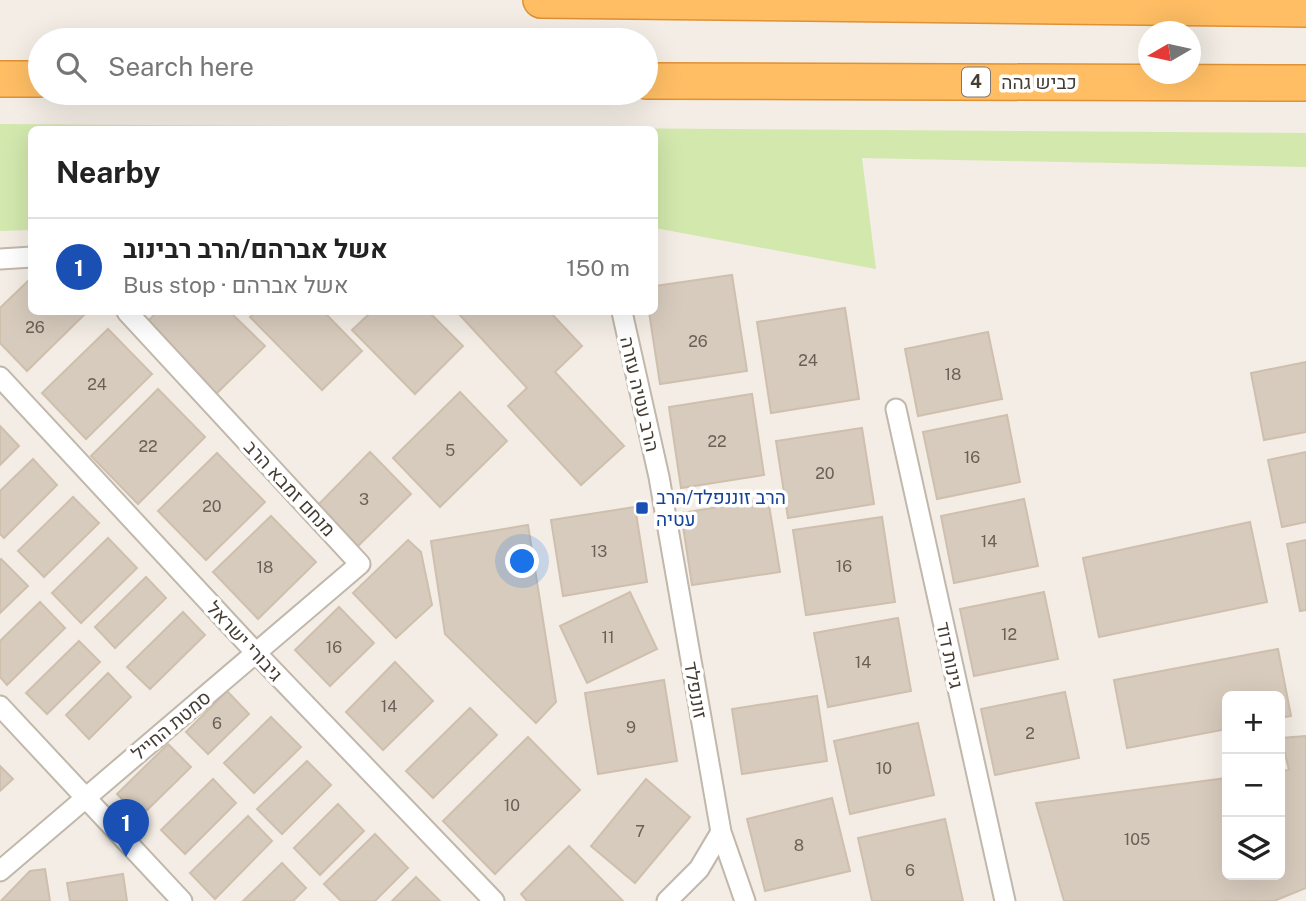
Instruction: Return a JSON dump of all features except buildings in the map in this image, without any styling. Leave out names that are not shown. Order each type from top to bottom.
[{"type":"highway","points":[[541,0],[1306,9]]},
{"type":"highway","points":[[0,79],[28,79]]},
{"type":"highway","name":"כביש גהה","points":[[658,81],[1306,83]]},
{"type":"street","points":[[0,260],[28,257]]},
{"type":"street","name":"מנחם זמבא הרב","points":[[130,315],[360,564],[257,654]]},
{"type":"street","name":"הרב עטיה עזרה","points":[[623,315],[659,477]]},
{"type":"street","name":"גיבורי ישראל","points":[[0,377],[257,654],[494,901]]},
{"type":"street","name":"גינות דוד","points":[[896,409],[1005,901]]},
{"type":"street","name":"זוננפלד","points":[[659,477],[721,832],[746,901]]},
{"type":"street","name":"סמטת החייל","points":[[0,871],[85,796],[257,654]]},
{"type":"street","points":[[0,706],[183,901]]},
{"type":"street","points":[[667,901],[699,869],[721,832]]},
{"type":"green space","points":[[0,124],[290,126],[28,126],[28,230],[0,231]]},
{"type":"green space","points":[[658,129],[1306,133],[1306,167],[862,158],[876,269],[658,229]]},
{"type":"place","name":"הרב זוננפלד/הרב עטיה","points":[[642,508]]},
{"type":"place","name":"אשל אברהם/הרב רבינוב","points":[[126,857]]}]
